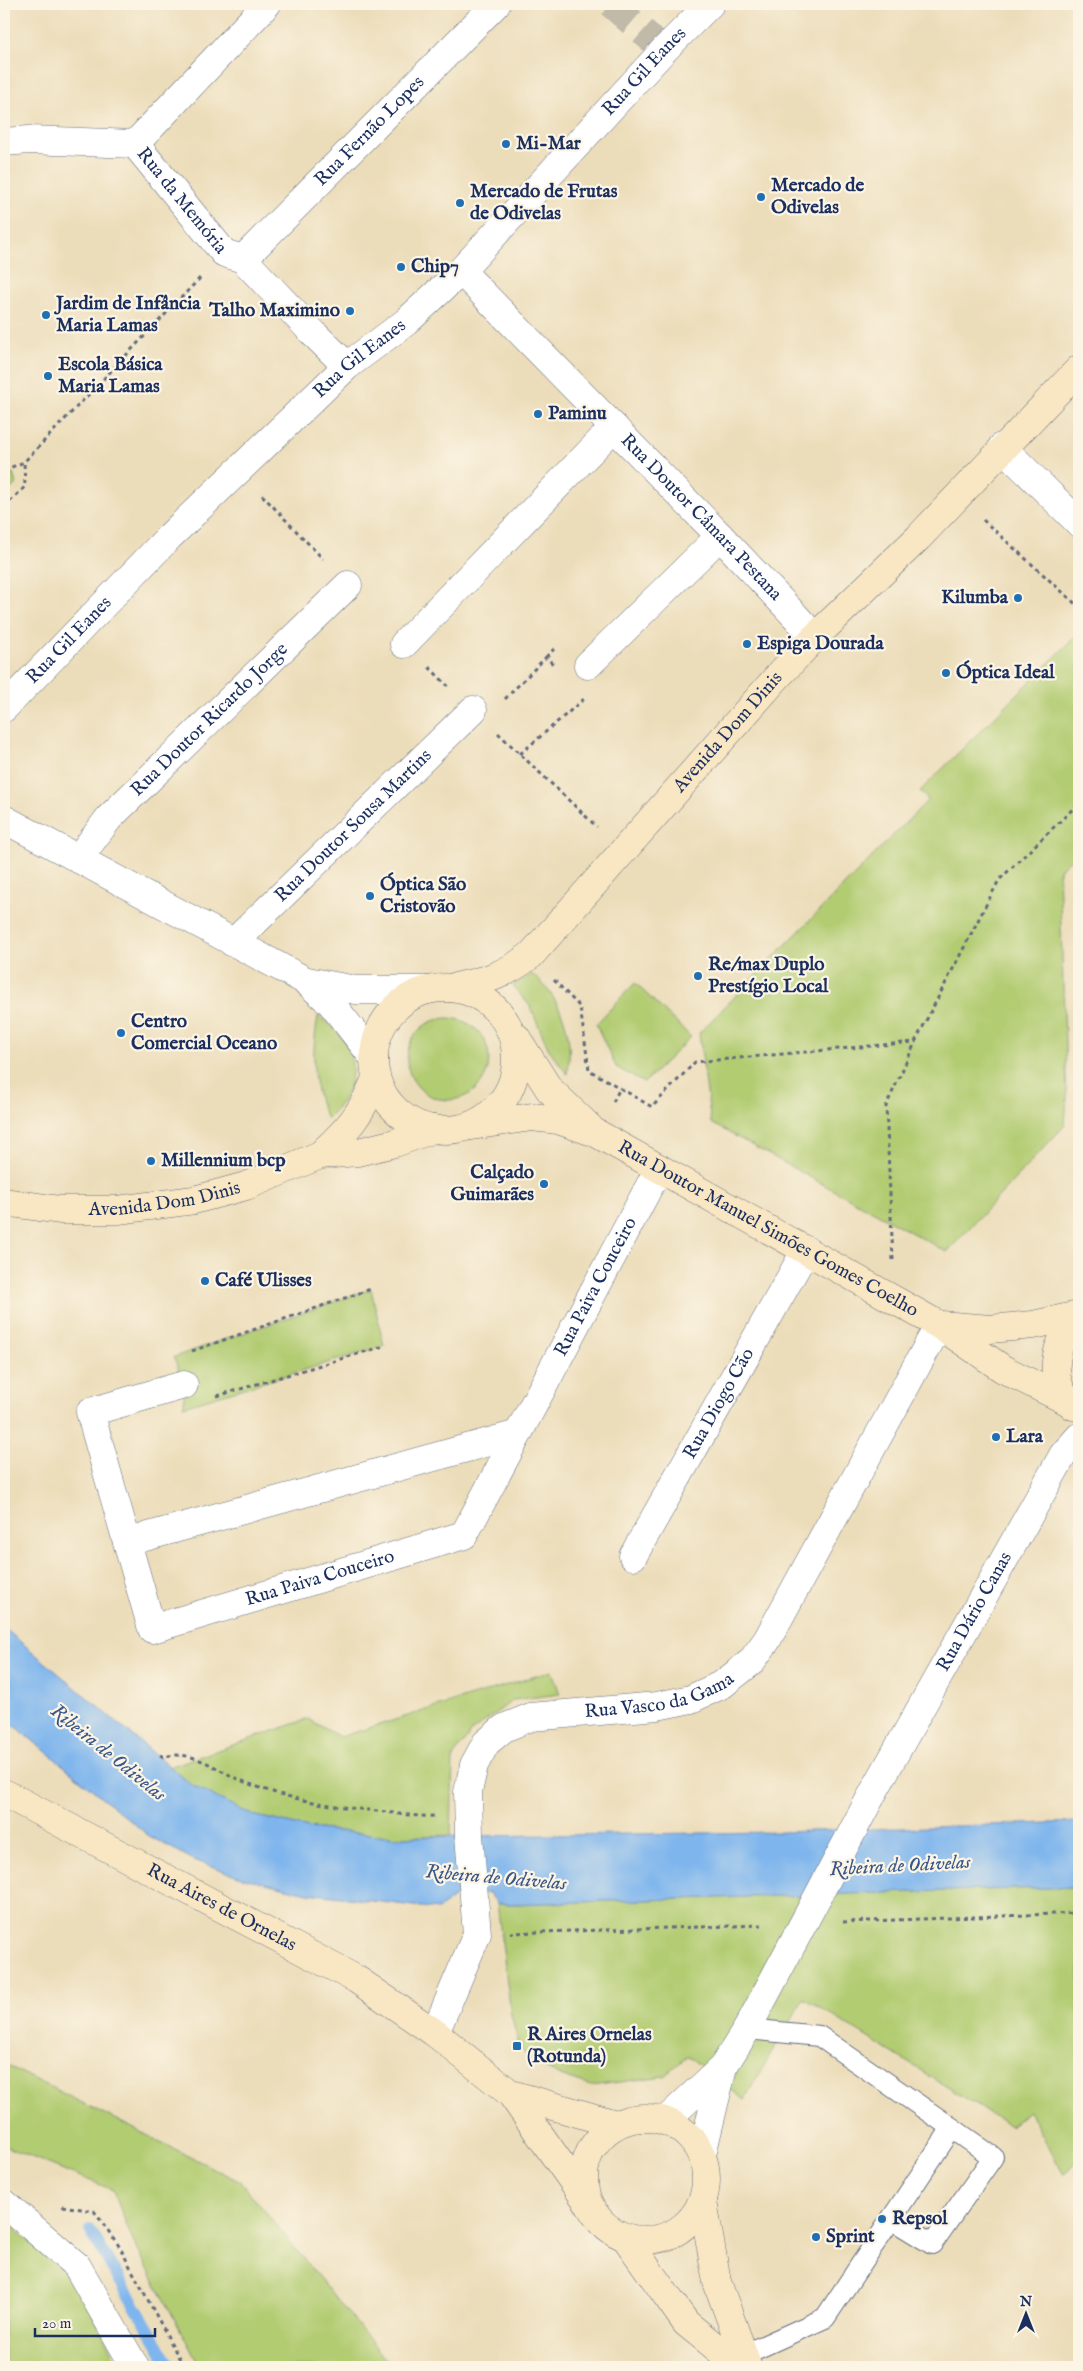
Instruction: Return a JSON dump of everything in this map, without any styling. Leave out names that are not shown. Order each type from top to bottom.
[{"type":"street","name":"Rua da Memória","points":[[267,4],[135,144],[234,256],[347,366]]},
{"type":"street","name":"Rua Fernão Lopes","points":[[234,256],[496,4]]},
{"type":"street","name":"Rua Gil Eanes","points":[[4,708],[169,537],[347,366],[406,322],[461,270],[664,50],[710,4]]},
{"type":"street","points":[[4,142],[29,140],[135,144]]},
{"type":"street","name":"Rua Doutor Câmara Pestana","points":[[461,270],[720,536],[815,637]]},
{"type":"street","name":"Avenida Dom Dinis","points":[[439,989],[491,979],[510,970],[531,955],[815,637],[918,538],[1002,447],[1079,369]]},
{"type":"street","points":[[404,644],[614,427]]},
{"type":"street","points":[[1002,447],[1079,523]]},
{"type":"street","points":[[588,665],[720,536]]},
{"type":"street","name":"Rua Doutor Ricardo Jorge","points":[[78,859],[110,818],[348,585]]},
{"type":"street","name":"Rua Doutor Sousa Martins","points":[[233,942],[473,710]]},
{"type":"street","points":[[4,819],[306,981],[331,1003],[375,1068],[384,1097],[398,1113],[414,1123],[432,1129],[452,1130],[471,1126],[488,1117],[502,1103],[513,1084],[517,1064],[515,1042],[508,1023],[494,1006],[474,993],[439,989],[356,990],[306,981]]},
{"type":"street","points":[[375,1068],[377,1038],[388,1016],[405,1000],[439,989]]},
{"type":"street","name":"Rua Doutor Manuel Simões Gomes Coelho","points":[[508,1023],[549,1089],[596,1133]]},
{"type":"street","name":"Avenida Dom Dinis","points":[[4,1202],[60,1210],[118,1210],[194,1200],[246,1186],[320,1154],[348,1128],[366,1105],[375,1068]]},
{"type":"street","name":"Rua Doutor Manuel Simões Gomes Coelho","points":[[471,1126],[532,1117],[558,1120],[596,1133],[939,1325],[1003,1369],[1074,1407]]},
{"type":"street","name":"Avenida Dom Dinis","points":[[320,1154],[358,1152],[395,1143],[432,1129]]},
{"type":"street","name":"Rua Paiva Couceiro","points":[[184,1385],[90,1412],[152,1629],[464,1535],[659,1168]]},
{"type":"street","name":"Rua Diogo Cão","points":[[633,1556],[806,1250]]},
{"type":"street","points":[[1074,1407],[1060,1388],[1055,1373],[1056,1356],[1061,1339],[1070,1325],[1079,1317]]},
{"type":"street","name":"Rua Doutor Manuel Simões Gomes Coelho","points":[[939,1325],[990,1329],[1033,1325],[1079,1317]]},
{"type":"street","name":"Rua Vasco da Gama","points":[[435,2033],[477,1934],[473,1895],[468,1792],[474,1765],[486,1744],[504,1728],[531,1717],[657,1706],[691,1699],[723,1684],[751,1662],[766,1640],[939,1325]]},
{"type":"street","points":[[127,1542],[518,1434]]},
{"type":"street","name":"Rua Dário Canas","points":[[723,2066],[747,2029],[874,1791],[1063,1455],[1079,1437]]},
{"type":"street","name":"Rua Aires de Ornelas","points":[[4,1792],[356,1979],[435,2033],[511,2094]]},
{"type":"street","points":[[666,2120],[723,2066]]},
{"type":"street","points":[[702,2154],[723,2066]]},
{"type":"street","points":[[511,2094],[616,2124]]},
{"type":"street","points":[[511,2094],[591,2208],[605,2225],[625,2237],[648,2241],[671,2235],[690,2221],[703,2202]]},
{"type":"street","points":[[591,2208],[583,2185],[586,2161],[598,2140],[616,2124],[640,2117],[666,2120],[687,2133],[702,2154],[707,2178],[703,2202],[717,2282],[744,2363]]},
{"type":"street","points":[[4,2203],[77,2266],[135,2367]]},
{"type":"street","points":[[625,2237],[686,2323],[744,2363]]},
{"type":"lane","points":[[747,2029],[819,2036],[993,2157],[932,2244],[891,2219]]},
{"type":"lane","points":[[744,2363],[825,2318],[952,2128]]},
{"type":"path","points":[[4,470],[24,462],[234,256]]},
{"type":"path","points":[[4,507],[25,486],[24,462]]},
{"type":"path","points":[[957,496],[1079,606]]},
{"type":"path","points":[[502,702],[546,657],[553,664]]},
{"type":"path","points":[[427,665],[622,852]]},
{"type":"path","points":[[520,754],[588,696]]},
{"type":"path","points":[[896,1302],[886,1106],[915,1042],[999,880],[1079,803]]},
{"type":"path","points":[[531,955],[580,1007],[589,1070],[652,1107],[695,1062],[915,1042]]},
{"type":"path","points":[[596,1133],[620,1088]]},
{"type":"path","points":[[371,1290],[174,1357],[184,1385],[184,1406],[384,1346]]},
{"type":"path","points":[[160,1756],[164,1758],[174,1754],[186,1754],[241,1781],[316,1803],[469,1825]]},
{"type":"path","points":[[477,1934],[808,1916],[1079,1913]]},
{"type":"green space","points":[[13,473],[16,484],[4,496],[4,476]]},
{"type":"green space","points":[[1079,633],[1079,851],[1059,870],[1067,1098],[1065,1125],[947,1252],[711,1123],[699,1033],[928,800],[920,791]]},
{"type":"green space","points":[[532,974],[551,995],[564,1019],[569,1046],[567,1074],[548,1048],[530,1006],[513,986]]},
{"type":"green space","points":[[635,983],[691,1037],[644,1083],[616,1067],[596,1024]]},
{"type":"green space","points":[[318,1016],[332,1027],[342,1039],[349,1051],[352,1064],[347,1092],[339,1106],[327,1119],[321,1106],[315,1081],[314,1042]]},
{"type":"green space","points":[[448,1018],[464,1021],[477,1030],[486,1043],[489,1059],[486,1075],[477,1088],[464,1097],[448,1100],[432,1097],[419,1088],[410,1075],[407,1059],[410,1043],[419,1030],[432,1021]]},
{"type":"green space","points":[[371,1289],[384,1346],[184,1406],[184,1385],[174,1357]]},
{"type":"green space","points":[[552,1671],[560,1694],[513,1700],[471,1732],[453,1757],[451,1835],[398,1837],[309,1828],[252,1815],[193,1786],[169,1767],[308,1719],[340,1737]]},
{"type":"green space","points":[[1079,1887],[1079,2159],[1064,2175],[1029,2111],[1010,2126],[804,1998],[744,2100],[688,2056],[664,2076],[591,2086],[563,2077],[531,2061],[519,2046],[511,2015],[497,1903]]},
{"type":"green space","points":[[4,2064],[241,2182],[392,2367],[200,2367],[132,2239],[113,2190],[4,2146]]},
{"type":"green space","points":[[4,2220],[74,2280],[120,2367],[4,2367]]},
{"type":"water","name":"Ribeira de Odivelas","points":[[4,1628],[193,1786],[252,1815],[309,1828],[398,1837],[781,1832],[1079,1822],[1079,1887],[511,1904],[497,1903],[489,1893],[458,1895],[438,1909],[308,1893],[244,1878],[194,1860],[149,1836],[4,1717]]},
{"type":"waterway","points":[[90,2230],[171,2367]]},
{"type":"tunnel","points":[[611,4],[664,50]]},
{"type":"place","name":"Mi-Mar","points":[[506,144]]},
{"type":"place","name":"Mercado de Odivelas","points":[[761,197]]},
{"type":"place","name":"Mercado de Frutas de Odivelas","points":[[460,203]]},
{"type":"place","name":"Chip7","points":[[401,267]]},
{"type":"place","name":"Talho Maximino","points":[[350,311]]},
{"type":"place","name":"Jardim de Infância Maria Lamas","points":[[46,315]]},
{"type":"place","name":"Escola Básica Maria Lamas","points":[[48,376]]},
{"type":"place","name":"Paminu","points":[[538,414]]},
{"type":"place","name":"Kilumba","points":[[1018,598]]},
{"type":"place","name":"Espiga Dourada","points":[[747,644]]},
{"type":"place","name":"Óptica Ideal","points":[[946,673]]},
{"type":"place","name":"Óptica São Cristovão","points":[[370,896]]},
{"type":"place","name":"Re/max Duplo Prestígio Local","points":[[698,976]]},
{"type":"place","name":"Centro Comercial Oceano","points":[[121,1033]]},
{"type":"place","name":"Millennium bcp","points":[[151,1161]]},
{"type":"place","name":"Calçado Guimarães","points":[[544,1184]]},
{"type":"place","name":"Café Ulisses","points":[[205,1281]]},
{"type":"place","name":"Lara","points":[[996,1437]]},
{"type":"place","name":"R Aires Ornelas (Rotunda)","points":[[517,2046]]},
{"type":"place","name":"Repsol","points":[[882,2219]]},
{"type":"place","name":"Sprint","points":[[816,2237]]}]
